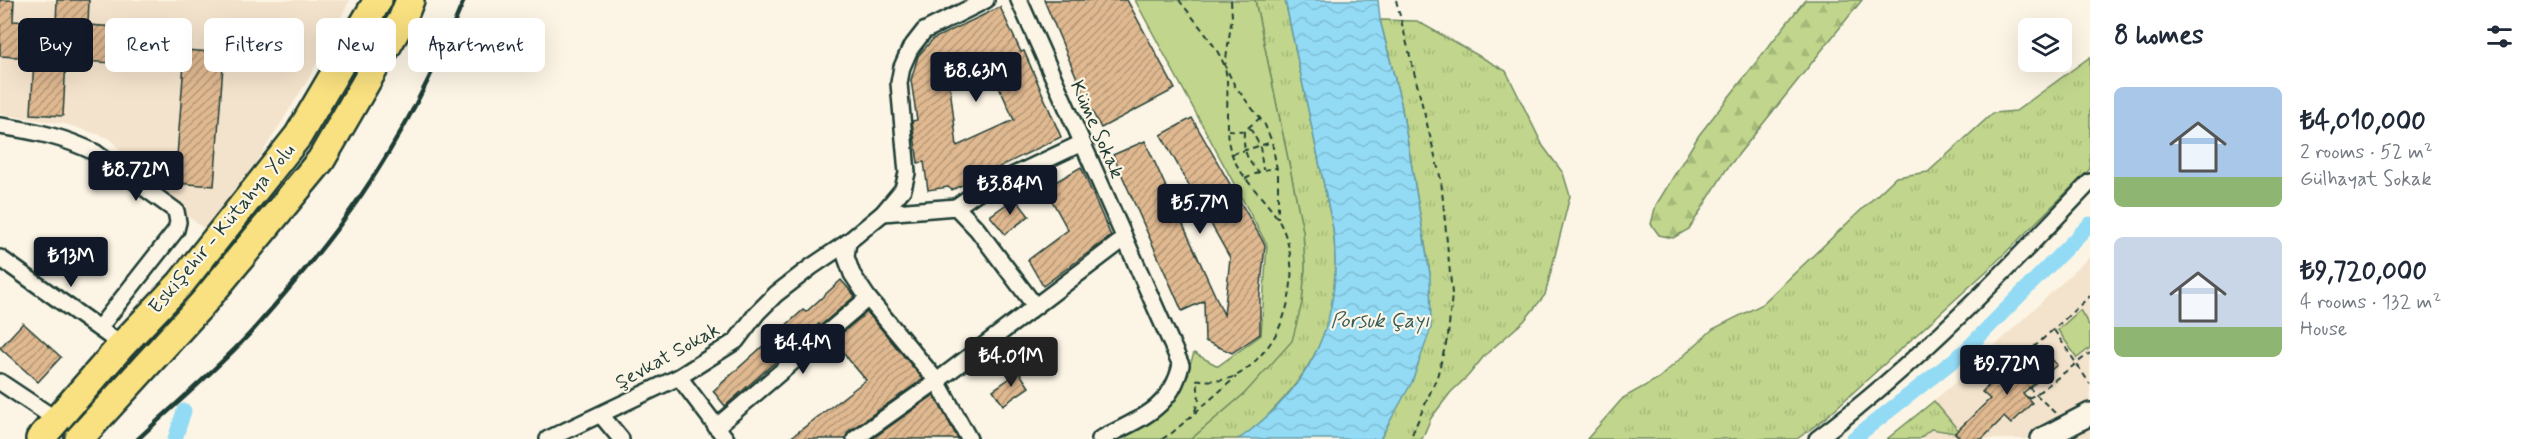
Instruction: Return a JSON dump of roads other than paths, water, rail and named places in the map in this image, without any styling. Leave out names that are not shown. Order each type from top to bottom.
[{"type":"highway","name":"Eskişehir - Kütahya Yolu","points":[[48,430],[122,345],[181,283],[297,136],[378,0]]},
{"type":"highway","name":"Eskişehir - Kütahya Yolu","points":[[79,439],[203,303],[321,160],[402,20],[410,0]]},
{"type":"street","name":"Şevkat Sokak","points":[[548,439],[601,416],[679,377],[736,341],[757,313],[776,294],[884,213],[903,189],[907,173],[898,83],[910,49],[924,31],[986,0]]},
{"type":"street","name":"Küme Sokak","points":[[1018,0],[1181,365],[1178,381],[1161,406],[1100,439]]},
{"type":"street","points":[[0,126],[50,134],[82,146],[96,153],[176,211],[178,222],[176,230],[99,328]]},
{"type":"street","points":[[884,213],[956,207],[976,193],[1082,143]]},
{"type":"street","points":[[1817,439],[1857,408],[1923,350],[2041,234],[2090,182]]},
{"type":"street","points":[[956,207],[977,229],[1035,306]]},
{"type":"street","points":[[855,439],[938,381],[1124,239]]},
{"type":"street","points":[[848,242],[846,257],[852,274],[868,298],[938,381],[969,439]]},
{"type":"street","points":[[0,258],[122,345]]},
{"type":"street","points":[[679,377],[721,433],[868,298]]},
{"type":"street","points":[[0,382],[48,430]]},
{"type":"street","points":[[2042,439],[2090,414]]},
{"type":"street","points":[[601,416],[621,439]]},
{"type":"water","name":"Porsuk Çayı","points":[[1285,0],[1378,0],[1380,20],[1401,103],[1430,274],[1431,328],[1412,382],[1380,439],[1239,439],[1265,418],[1304,373],[1318,348],[1328,321],[1333,292],[1335,261],[1333,228]]},
{"type":"waterway","points":[[1853,439],[1964,352],[2090,224]]},
{"type":"waterway","points":[[175,439],[184,411]]},
{"type":"railway","points":[[138,439],[241,343],[337,229],[377,171],[405,124],[431,75],[464,0]]}]
